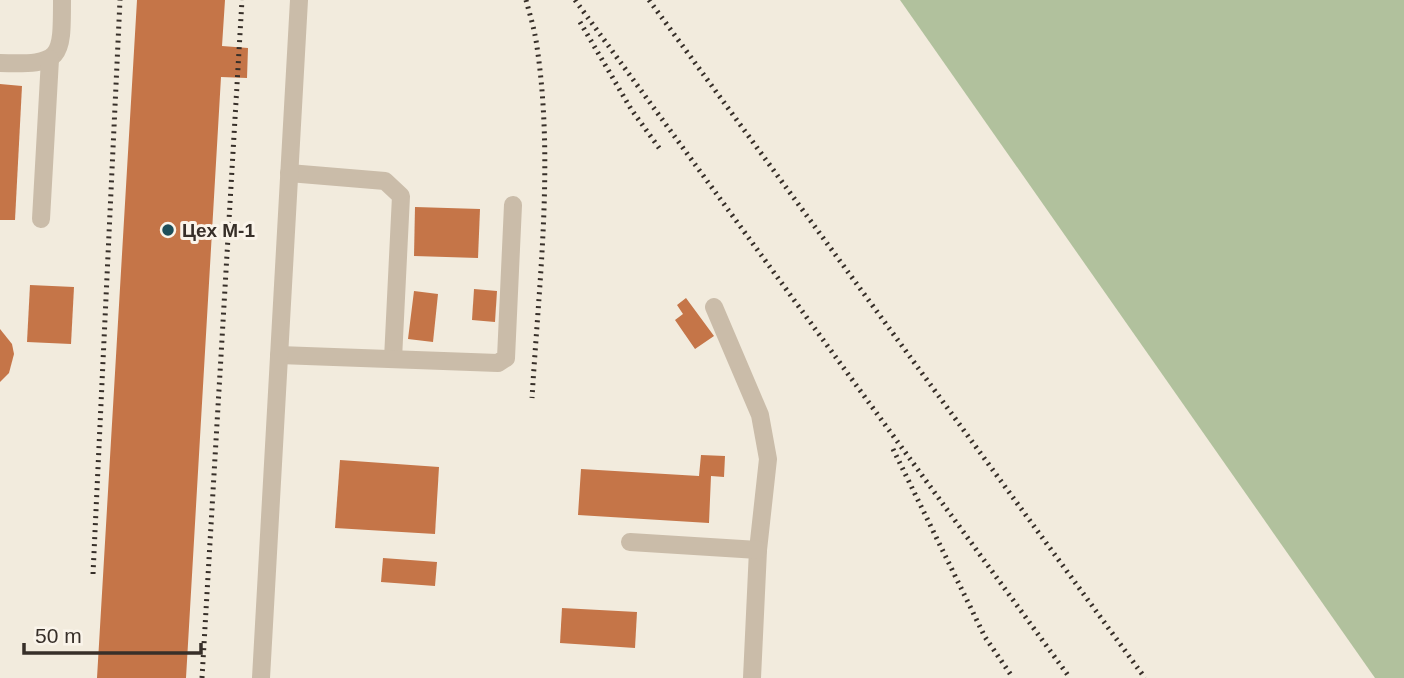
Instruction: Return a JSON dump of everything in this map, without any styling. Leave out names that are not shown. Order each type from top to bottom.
[{"type":"lane","points":[[41,219],[50,59],[62,44],[62,0]]},
{"type":"lane","points":[[261,678],[299,0]]},
{"type":"lane","points":[[0,63],[31,64],[50,59]]},
{"type":"lane","points":[[289,173],[385,181],[401,196],[393,359]]},
{"type":"lane","points":[[279,355],[498,363],[506,358],[513,205]]},
{"type":"lane","points":[[714,307],[760,415],[768,459],[758,550],[752,678]]},
{"type":"lane","points":[[630,542],[758,550]]},
{"type":"green space","points":[[900,0],[1404,0],[1404,678],[1375,678]]},
{"type":"building","name":"Цех М-1","points":[[137,0],[225,0],[222,46],[248,48],[247,78],[221,77],[186,678],[97,678]]},
{"type":"building","points":[[0,84],[22,86],[15,220],[0,220]]},
{"type":"building","points":[[415,207],[480,209],[478,258],[414,256]]},
{"type":"building","points":[[30,285],[74,287],[71,344],[27,342]]},
{"type":"building","points":[[474,289],[497,291],[495,322],[472,320]]},
{"type":"building","points":[[414,291],[438,294],[433,342],[408,339]]},
{"type":"building","points":[[686,298],[714,336],[695,349],[675,320],[683,314],[677,305]]},
{"type":"building","points":[[0,329],[12,344],[14,354],[9,373],[0,382]]},
{"type":"building","points":[[701,455],[725,456],[724,477],[711,476],[709,523],[578,515],[581,469],[699,476]]},
{"type":"building","points":[[340,460],[439,467],[435,534],[335,528]]},
{"type":"building","points":[[383,558],[437,562],[435,586],[381,582]]},
{"type":"building","points":[[562,608],[637,612],[635,648],[560,643]]},
{"type":"railway","points":[[93,574],[120,0]]},
{"type":"railway","points":[[202,678],[242,0]]},
{"type":"railway","points":[[526,0],[534,29],[542,90],[545,178],[532,398]]},
{"type":"railway","points":[[575,0],[1070,678]]},
{"type":"railway","points":[[649,0],[1145,678]]},
{"type":"railway","points":[[580,22],[631,109],[662,152]]},
{"type":"railway","points":[[893,449],[985,637],[1013,678]]},
{"type":"place","name":"Цех М-1","points":[[168,230]]}]
